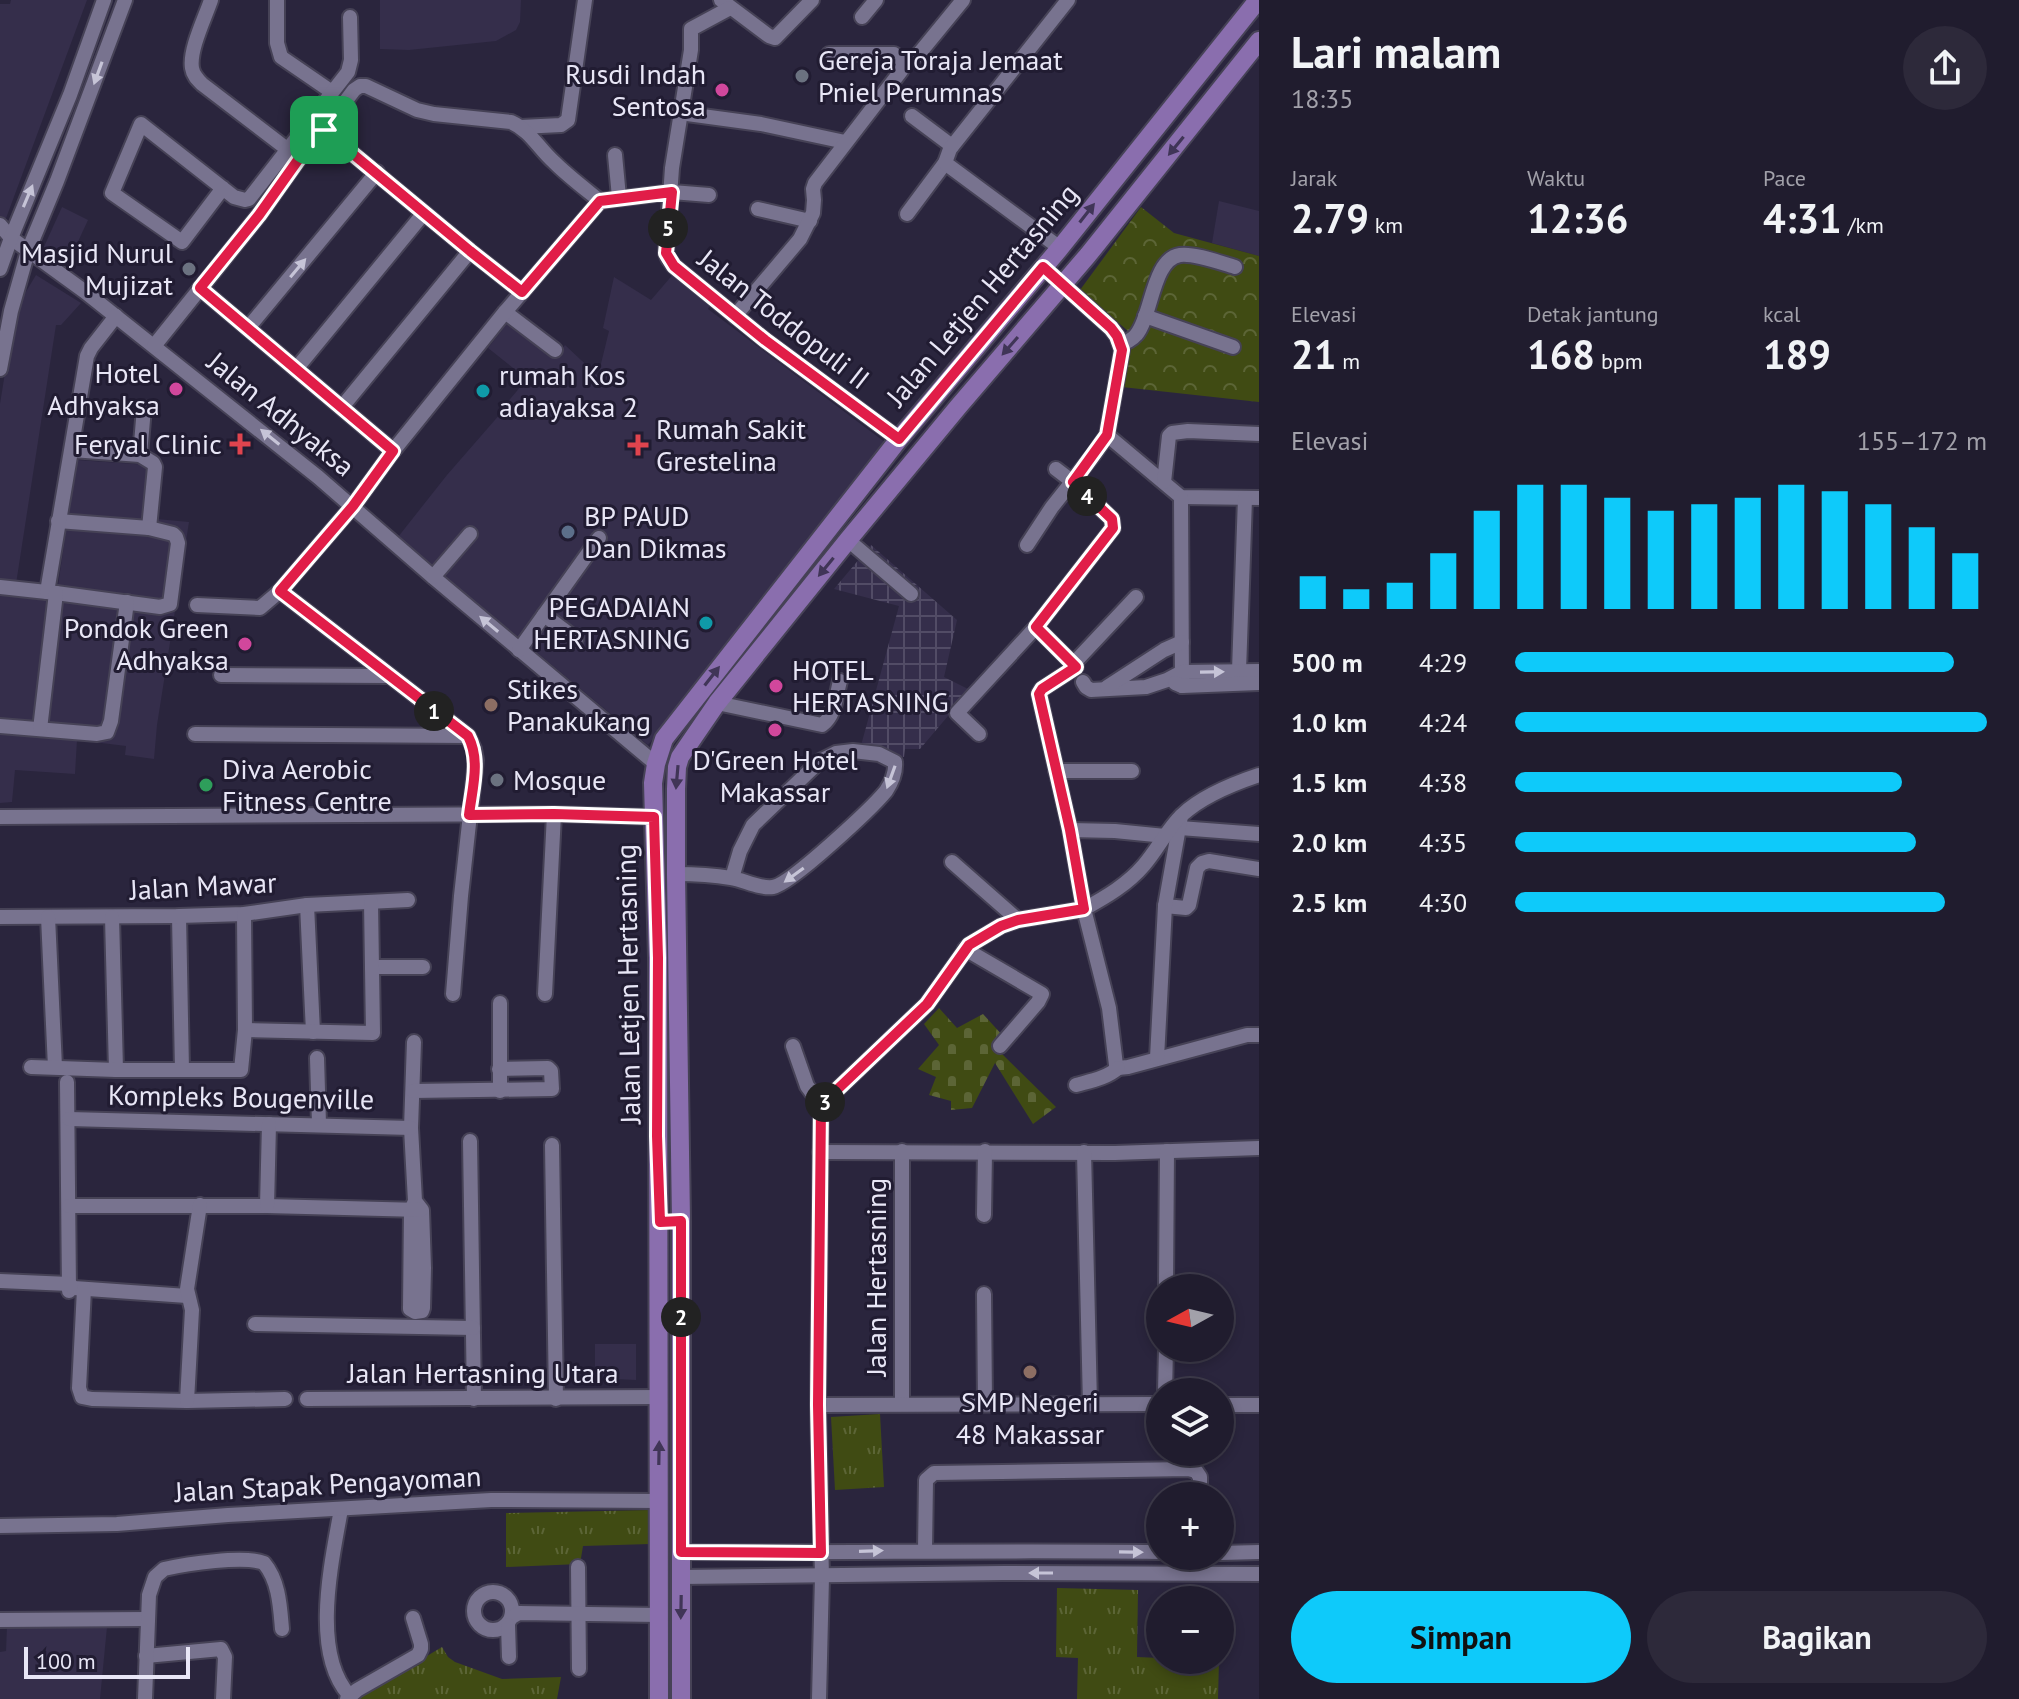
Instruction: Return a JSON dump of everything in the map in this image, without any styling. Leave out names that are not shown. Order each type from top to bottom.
[{"type":"main road","name":"Jalan Letjen Hertasning","points":[[659,1699],[660,1222],[653,783],[664,739],[899,439],[1060,248],[1258,0]]},
{"type":"main road","name":"Jalan Letjen Hertasning","points":[[681,1699],[681,1221],[676,874],[677,767],[680,757],[717,703],[848,540],[1063,285],[1259,41]]},
{"type":"main road","points":[[1175,102],[1197,119]]},
{"type":"main road","points":[[864,484],[883,498]]},
{"type":"main road","points":[[660,1222],[681,1221]]},
{"type":"street","points":[[0,269],[5,236],[70,95],[104,0]]},
{"type":"street","points":[[0,369],[11,311],[28,251],[125,0]]},
{"type":"street","points":[[211,0],[192,58],[194,76],[287,149]]},
{"type":"street","points":[[277,0],[277,43],[281,57],[332,92]]},
{"type":"street","points":[[521,127],[561,125],[568,120],[585,0]]},
{"type":"street","points":[[726,4],[769,36],[777,37],[812,0]]},
{"type":"street","points":[[862,17],[876,0]]},
{"type":"street","points":[[907,214],[945,163],[952,146],[1068,0]]},
{"type":"street","points":[[918,55],[955,3]]},
{"type":"street","name":"Jalan Toddopuli II","points":[[726,4],[691,29],[691,50],[672,168],[666,253],[674,266],[735,316],[899,439]]},
{"type":"street","points":[[223,188],[182,242],[112,193],[141,124],[223,188],[239,199],[249,199],[350,68],[350,17]]},
{"type":"street","points":[[735,316],[800,239],[810,221],[815,183],[903,65],[894,54],[829,54]]},
{"type":"street","points":[[154,346],[354,90],[363,85],[417,110],[511,122],[531,135],[555,164],[600,201]]},
{"type":"street","points":[[680,113],[761,124],[845,142]]},
{"type":"street","points":[[912,116],[952,146]]},
{"type":"street","points":[[324,130],[522,292]]},
{"type":"street","points":[[615,155],[619,197]]},
{"type":"street","points":[[945,163],[1060,248]]},
{"type":"street","points":[[248,328],[377,172]]},
{"type":"street","points":[[197,605],[257,609],[264,607],[280,591],[353,506],[393,451],[505,312],[600,201],[672,192],[709,195]]},
{"type":"street","points":[[758,209],[810,221]]},
{"type":"street","points":[[296,369],[424,213]]},
{"type":"street","name":"Jalan Adhyaksa","points":[[0,225],[5,236],[116,316],[353,506],[656,764]]},
{"type":"street","points":[[342,407],[470,251]]},
{"type":"street","points":[[1120,344],[1139,333],[1165,264],[1176,256],[1193,256],[1235,267]]},
{"type":"street","points":[[1027,545],[1107,435],[1121,354],[1117,336],[1111,328],[1043,267]]},
{"type":"street","points":[[200,288],[393,451]]},
{"type":"street","points":[[505,312],[555,350]]},
{"type":"street","points":[[40,729],[58,521],[87,356],[116,316]]},
{"type":"street","points":[[1145,316],[1233,347]]},
{"type":"street","points":[[140,455],[144,408]]},
{"type":"street","points":[[1164,482],[1169,436],[1172,433],[1259,434]]},
{"type":"street","points":[[1107,435],[1181,497],[1252,498],[1239,671]]},
{"type":"street","points":[[72,450],[140,455],[150,460],[155,467],[149,528]]},
{"type":"street","points":[[979,734],[957,713],[1036,627],[1113,528],[1112,519],[1056,469]]},
{"type":"street","points":[[1181,497],[1182,679]]},
{"type":"street","points":[[0,587],[168,606],[172,600],[178,543],[173,534],[149,528],[58,521]]},
{"type":"street","points":[[433,577],[470,534]]},
{"type":"street","points":[[519,650],[599,538]]},
{"type":"street","points":[[848,540],[911,594]]},
{"type":"street","points":[[280,591],[468,736],[474,749],[476,760],[453,994]]},
{"type":"street","points":[[1118,1068],[1109,1008],[1084,909],[1039,691],[1075,665],[1136,597]]},
{"type":"street","points":[[0,726],[97,734],[107,732],[127,602]]},
{"type":"street","points":[[544,615],[576,639]]},
{"type":"street","points":[[1036,627],[1075,665]]},
{"type":"street","points":[[1105,689],[1164,650],[1182,642]]},
{"type":"street","points":[[1083,682],[1091,690],[1146,687],[1167,680],[1259,671]]},
{"type":"street","points":[[221,675],[389,676]]},
{"type":"street","points":[[1182,679],[1259,683]]},
{"type":"street","points":[[717,703],[822,725],[831,716],[840,681]]},
{"type":"street","points":[[195,734],[468,736]]},
{"type":"street","points":[[676,874],[732,878],[775,887],[789,880],[886,790],[893,778],[895,762],[879,754],[853,751],[836,753],[820,761],[753,825],[740,851],[732,878]]},
{"type":"street","points":[[1056,771],[1132,771]]},
{"type":"street","points":[[821,1105],[927,1004],[969,945],[1018,920],[1084,909],[1133,877],[1165,836],[1199,803],[1259,775]]},
{"type":"street","points":[[545,994],[554,814]]},
{"type":"street","points":[[0,817],[554,814],[654,817]]},
{"type":"street","points":[[1180,822],[1259,834]]},
{"type":"street","points":[[1157,1058],[1165,906],[1180,822]]},
{"type":"street","points":[[1070,830],[1165,836]]},
{"type":"street","points":[[1165,906],[1186,908],[1189,905],[1197,868],[1202,863],[1209,861],[1259,869]]},
{"type":"street","points":[[952,862],[1018,920]]},
{"type":"street","name":"Jalan Mawar","points":[[0,917],[244,914],[307,905],[408,900]]},
{"type":"street","points":[[245,1030],[373,1033],[371,902]]},
{"type":"street","points":[[307,905],[313,1032]]},
{"type":"street","points":[[31,1067],[240,1070],[245,1030],[244,914]]},
{"type":"street","points":[[179,916],[182,1070]]},
{"type":"street","points":[[48,917],[55,1067]]},
{"type":"street","points":[[112,917],[116,1070]]},
{"type":"street","points":[[965,949],[1042,994],[1000,1046]]},
{"type":"street","points":[[372,967],[423,967]]},
{"type":"street","points":[[500,1003],[500,1091]]},
{"type":"street","points":[[1076,1085],[1113,1073],[1118,1068],[1247,1035],[1259,1035]]},
{"type":"street","name":"Kompleks Bougenville","points":[[414,1042],[411,1128],[416,1207]]},
{"type":"street","points":[[793,1046],[807,1086],[821,1105],[818,1405],[822,1577],[819,1699]]},
{"type":"street","points":[[317,1058],[319,1124]]},
{"type":"street","points":[[413,1091],[550,1090],[552,1087],[548,1068],[499,1069]]},
{"type":"street","points":[[67,1082],[69,1206],[82,1397],[187,1401],[285,1399]]},
{"type":"street","name":"Kompleks Bougenville","points":[[69,1119],[411,1128]]},
{"type":"street","points":[[267,1206],[269,1124]]},
{"type":"street","points":[[470,1141],[474,1399]]},
{"type":"street","points":[[552,1145],[556,1399]]},
{"type":"street","points":[[820,1152],[1084,1152],[1259,1148]]},
{"type":"street","name":"Jalan Hertasning","points":[[902,1151],[902,1403]]},
{"type":"street","points":[[984,1215],[985,1151]]},
{"type":"street","points":[[1166,1274],[1167,1151]]},
{"type":"street","points":[[1084,1152],[1090,1404]]},
{"type":"street","points":[[187,1401],[192,1310],[187,1296],[200,1205]]},
{"type":"street","points":[[69,1206],[416,1207]]},
{"type":"street","points":[[416,1207],[423,1308],[419,1312],[410,1309],[416,1207]]},
{"type":"street","points":[[0,1281],[187,1296]]},
{"type":"street","points":[[0,1291],[74,1288]]},
{"type":"street","points":[[984,1294],[985,1404]]},
{"type":"street","points":[[255,1324],[473,1328]]},
{"type":"street","name":"Jalan Hertasning Utara","points":[[307,1399],[660,1397]]},
{"type":"street","name":"Jalan Hertasning","points":[[818,1405],[1146,1404]]},
{"type":"street","points":[[1234,1405],[1259,1405]]},
{"type":"street","points":[[925,1550],[926,1480],[934,1473],[1188,1469],[1196,1471],[1200,1482]]},
{"type":"street","name":"Jalan Stapak Pengayoman","points":[[0,1526],[101,1524],[491,1500],[659,1501]]},
{"type":"street","points":[[341,1509],[329,1583],[327,1635],[334,1667],[348,1698],[418,1655],[421,1644],[413,1618]]},
{"type":"street","points":[[681,1552],[1146,1552]]},
{"type":"street","points":[[1234,1553],[1259,1552]]},
{"type":"street","points":[[754,1553],[754,1577]]},
{"type":"street","points":[[145,1699],[149,1595],[159,1571],[251,1560],[264,1563],[277,1590],[282,1629]]},
{"type":"street","points":[[578,1567],[579,1669]]},
{"type":"street","points":[[681,1577],[1259,1574]]},
{"type":"street","points":[[509,1657],[510,1621],[519,1613],[659,1615]]},
{"type":"street","points":[[0,1620],[148,1619]]},
{"type":"street","points":[[146,1656],[221,1649],[225,1657],[223,1699]]},
{"type":"shaded area","points":[[11,0],[87,0],[5,221],[0,219],[0,4],[10,4]]},
{"type":"shaded area","points":[[380,0],[521,0],[520,22],[516,30],[496,41],[409,50],[380,49]]},
{"type":"shaded area","points":[[1219,201],[1259,211],[1259,256],[1212,243]]},
{"type":"shaded area","points":[[62,207],[88,220],[69,261],[43,249]]},
{"type":"shaded area","points":[[675,272],[711,303],[708,309],[886,443],[751,610],[755,613],[648,745],[398,537],[527,379],[488,348],[509,321],[556,356],[565,345],[598,376],[609,331],[603,328],[614,277],[651,300]]},
{"type":"shaded area","points":[[36,275],[81,303],[61,325],[56,325],[16,584],[0,582],[0,404],[15,310]]},
{"type":"shaded area","points":[[77,460],[149,465],[146,518],[189,522],[154,759],[125,755],[126,746],[77,740],[75,774],[15,770],[12,802],[0,803],[0,595],[44,600],[58,585]]},
{"type":"shaded area","points":[[871,545],[957,620],[944,677],[970,690],[920,749],[905,749],[904,757],[859,753],[899,606],[834,589]]},
{"type":"shaded area","points":[[595,1344],[636,1344],[636,1380],[595,1378]]},
{"type":"shaded area","points":[[7,1626],[107,1627],[100,1699],[0,1699],[0,1652],[6,1651]]},
{"type":"green space","points":[[1141,207],[1174,233],[1259,256],[1259,402],[1122,387],[1128,331],[1080,290]]},
{"type":"green space","points":[[939,1008],[957,1028],[983,1014],[1004,1037],[998,1050],[1056,1107],[1033,1124],[995,1063],[972,1108],[951,1110],[951,1101],[929,1095],[936,1077],[918,1069],[939,1045],[924,1024]]},
{"type":"green space","points":[[880,1414],[884,1487],[835,1490],[831,1417]]},
{"type":"green space","points":[[652,1510],[650,1544],[583,1546],[580,1564],[506,1567],[506,1513]]},
{"type":"green space","points":[[1057,1588],[1138,1590],[1137,1657],[1146,1657],[1146,1674],[1219,1674],[1218,1699],[1077,1699],[1078,1658],[1056,1657]]},
{"type":"green space","points":[[442,1647],[455,1662],[502,1679],[561,1677],[557,1699],[355,1699]]},
{"type":"place","name":"Gereja Toraja Jemaat Pniel Perumnas","points":[[802,76]]},
{"type":"place","name":"Rusdi Indah Sentosa","points":[[722,90]]},
{"type":"place","name":"Masjid Nurul Mujizat","points":[[189,269]]},
{"type":"place","name":"Hotel Adhyaksa","points":[[176,389]]},
{"type":"place","name":"rumah Kos adiayaksa 2","points":[[483,391]]},
{"type":"place","name":"Feryal Clinic","points":[[240,444]]},
{"type":"place","name":"Rumah Sakit Grestelina","points":[[638,445]]},
{"type":"place","name":"BP PAUD Dan Dikmas","points":[[568,532]]},
{"type":"place","name":"PEGADAIAN HERTASNING","points":[[706,623]]},
{"type":"place","name":"Pondok Green Adhyaksa","points":[[245,644]]},
{"type":"place","name":"HOTEL HERTASNING","points":[[776,686]]},
{"type":"place","name":"Stikes Panakukang","points":[[491,705]]},
{"type":"place","name":"D'Green Hotel Makassar","points":[[775,730]]},
{"type":"place","name":"Mosque","points":[[497,780]]},
{"type":"place","name":"Diva Aerobic Fitness Centre","points":[[206,785]]},
{"type":"place","name":"SMP Negeri 48 Makassar","points":[[1030,1372]]},
{"type":"route","points":[[324,130],[522,292],[600,201],[672,192],[666,253],[674,266],[765,340],[899,439],[1043,267],[1111,328],[1120,344],[1121,354],[1107,435],[1073,482],[1112,519],[1113,528],[1036,627],[1076,667],[1039,691],[1039,694],[1070,830],[1084,909],[1018,920],[969,945],[927,1004],[821,1105],[818,1405],[821,1553],[681,1552],[681,1221],[660,1222],[654,817],[469,815],[476,760],[468,736],[280,591],[353,506],[393,451],[200,288],[324,130]]}]
